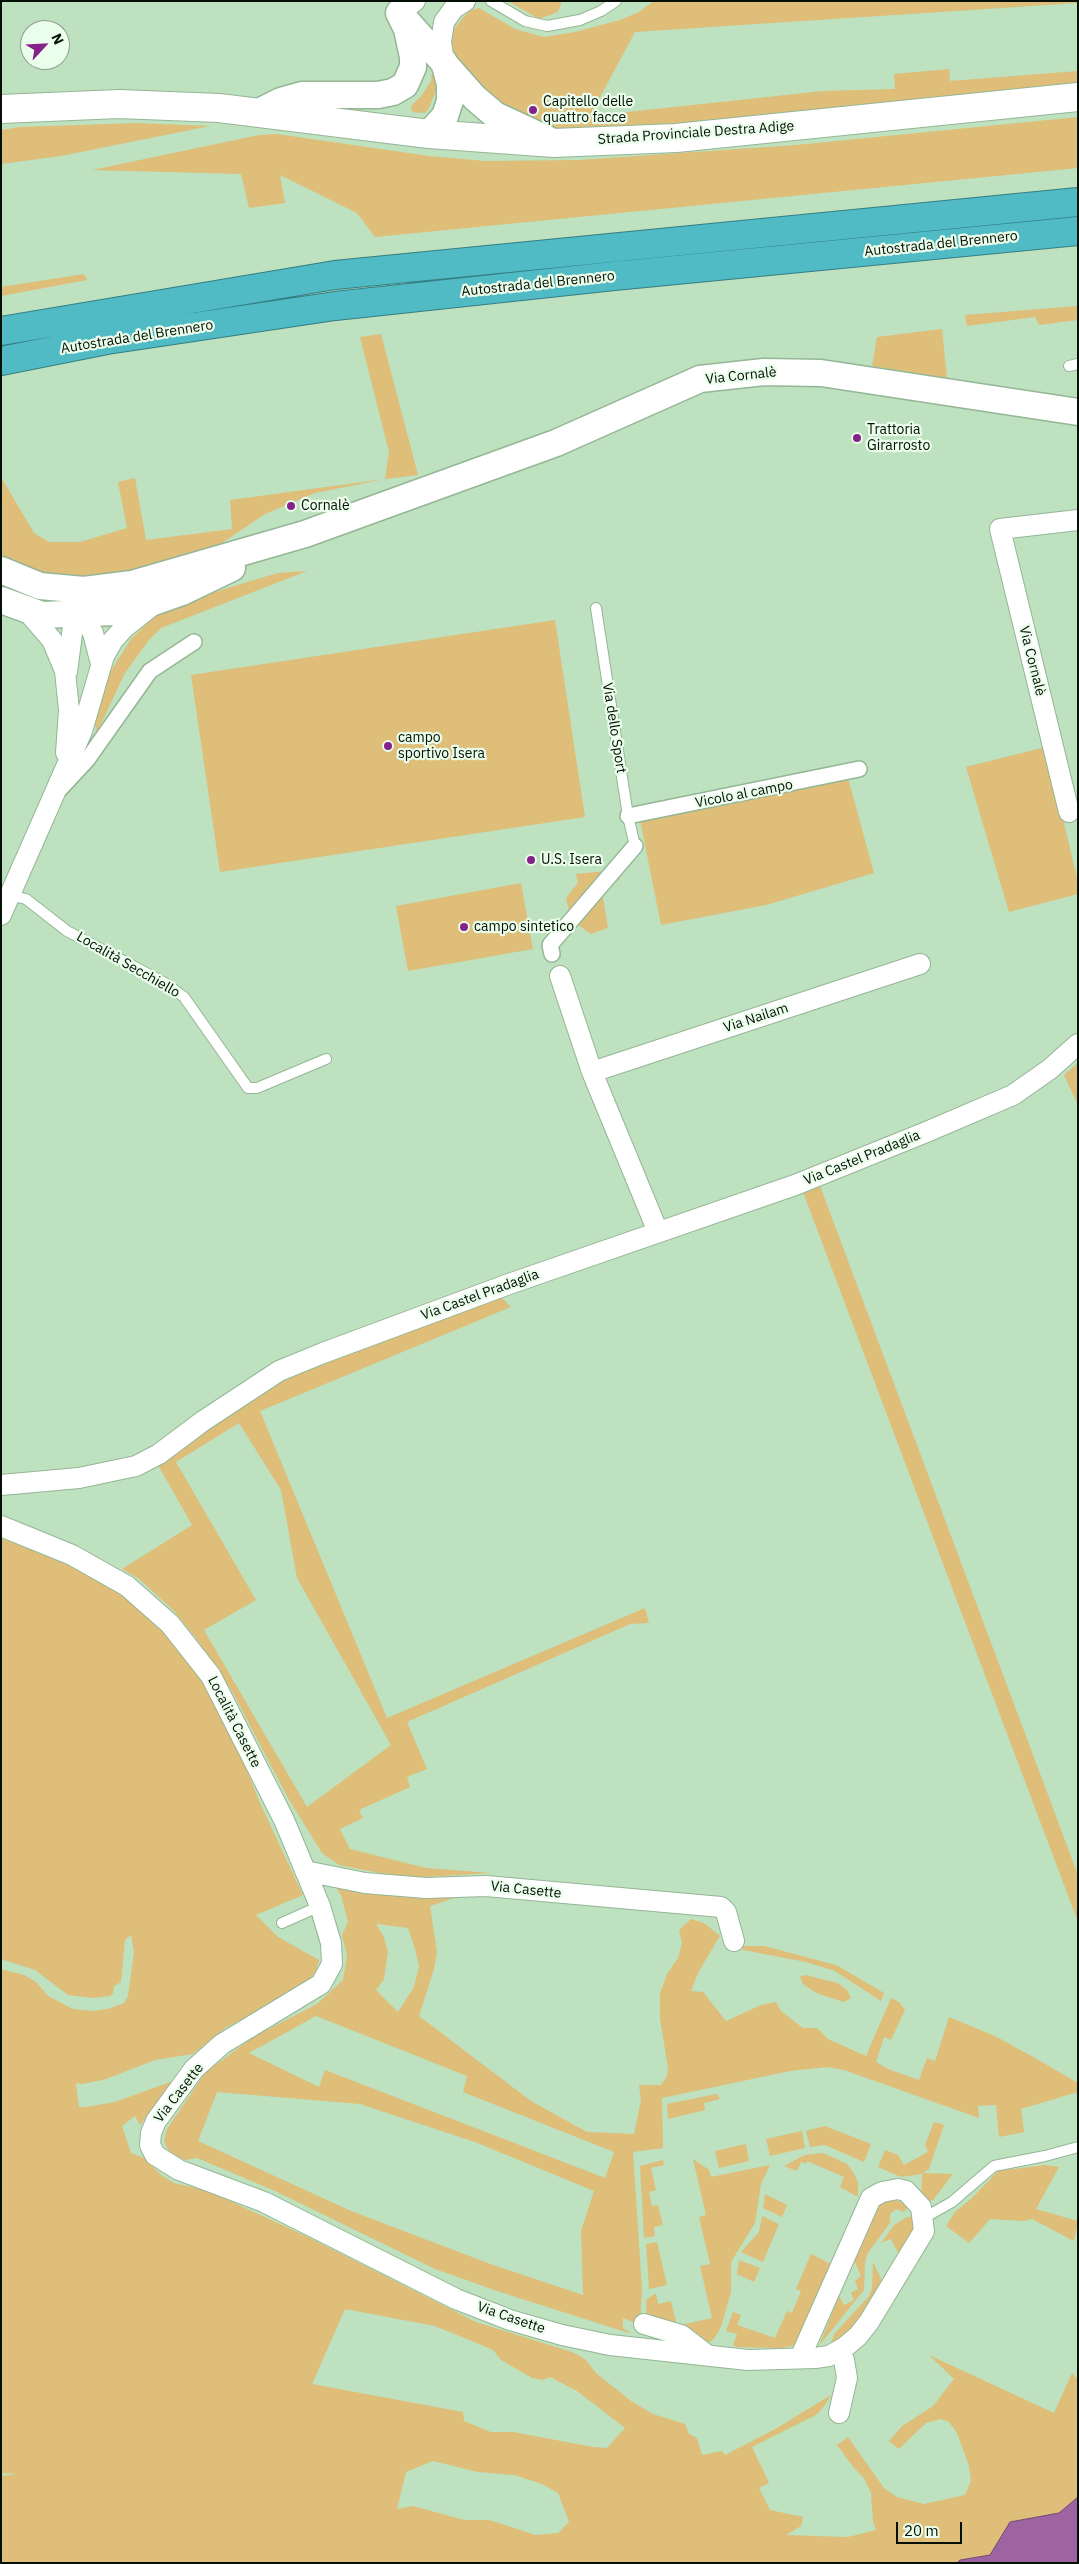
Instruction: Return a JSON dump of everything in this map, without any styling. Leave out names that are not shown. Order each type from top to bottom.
[{"type":"highway","name":"Autostrada del Brennero","points":[[1,331],[335,276],[1078,202]]},
{"type":"highway","name":"Autostrada del Brennero","points":[[1,361],[107,340],[335,306],[623,275],[1078,231]]},
{"type":"main road","name":"Strada Provinciale Destra Adige","points":[[1,109],[119,104],[262,111],[429,134],[554,143],[676,138],[1078,97]]},
{"type":"main road","name":"Strada Provinciale Destra Adige","points":[[1,119],[45,108]]},
{"type":"street","points":[[429,134],[444,116],[450,101],[450,84],[441,42],[444,22],[454,8],[465,1]]},
{"type":"street","points":[[400,5],[444,62],[475,98],[495,115],[554,143]]},
{"type":"street","points":[[262,111],[281,101],[302,95],[378,94],[393,92],[405,85],[413,67],[413,57],[400,5]]},
{"type":"street","name":"Via Cornalè","points":[[305,534],[556,443],[700,379],[764,372],[821,373],[1078,412]]},
{"type":"street","name":"Via Cornalè","points":[[1069,812],[1000,529],[1078,520]]},
{"type":"street","points":[[40,586],[84,590],[110,588],[305,534]]},
{"type":"street","points":[[1,600],[42,615],[80,615],[115,612],[158,601],[182,592],[305,534]]},
{"type":"street","points":[[1,570],[40,586],[71,602],[86,620],[93,634],[101,664]]},
{"type":"street","points":[[57,792],[64,769],[68,731],[66,678],[73,626],[92,599],[110,588]]},
{"type":"street","points":[[1,914],[57,792],[82,731],[101,664],[113,640],[134,619],[158,601]]},
{"type":"street","points":[[26,610],[52,640],[66,678]]},
{"type":"street","points":[[57,792],[87,760],[150,672],[194,642]]},
{"type":"street","name":"Vicolo al campo","points":[[628,816],[859,770]]},
{"type":"street","points":[[552,954],[550,945],[635,846]]},
{"type":"street","name":"Via Nailam","points":[[592,1072],[920,964]]},
{"type":"street","points":[[560,976],[592,1072],[658,1232]]},
{"type":"street","name":"Via Castel Pradaglia","points":[[1,1486],[79,1478],[136,1466],[159,1454],[203,1421],[279,1371],[371,1334],[795,1185],[1013,1096],[1050,1069],[1078,1044]]},
{"type":"street","name":"Località Casette","points":[[1,1526],[72,1555],[127,1586],[170,1624],[211,1676],[284,1820],[305,1871]]},
{"type":"street","name":"Via Casette","points":[[305,1871],[320,1906],[331,1943],[332,1964],[320,1984],[222,2044],[194,2070],[156,2121],[150,2133],[150,2145],[155,2155],[179,2170],[264,2202],[456,2299],[510,2320],[562,2335],[610,2345],[748,2360],[829,2356],[839,2352]]},
{"type":"street","name":"Via Casette","points":[[305,1871],[365,1883],[426,1888],[486,1886],[721,1907],[726,1912],[734,1941]]},
{"type":"street","points":[[800,2358],[871,2198],[882,2192],[898,2189],[906,2191],[921,2208],[924,2218],[924,2231],[869,2322],[839,2352],[844,2360],[847,2378],[839,2413]]},
{"type":"street","points":[[644,2324],[681,2335],[707,2355]]},
{"type":"lane","points":[[491,1],[525,21],[547,26],[580,20],[601,11],[616,1]]},
{"type":"lane","name":"Via dello Sport","points":[[596,608],[628,816],[635,846]]},
{"type":"lane","name":"Località Secchiello","points":[[9,895],[26,899],[67,931],[165,983],[184,997],[248,1088],[257,1088],[326,1059]]},
{"type":"lane","points":[[282,1923],[320,1906]]},
{"type":"lane","points":[[924,2218],[952,2202],[994,2166],[1078,2147]]},
{"type":"shaded area","points":[[508,1],[562,1],[558,12],[539,19]]},
{"type":"shaded area","points":[[654,1],[1078,1],[1078,3],[635,32],[590,116],[823,91],[895,89],[894,74],[949,69],[950,81],[1078,71],[1078,88],[743,120],[598,128],[544,128],[499,106],[454,60],[450,45],[453,30],[469,11],[479,8],[515,29],[544,37],[575,32],[620,20],[639,12]]},
{"type":"shaded area","points":[[433,64],[436,91],[429,108],[425,113],[412,112],[411,106],[422,95],[431,81]]},
{"type":"shaded area","points":[[1078,117],[1078,168],[375,237],[357,213],[280,175],[285,203],[249,208],[241,174],[92,170],[259,135],[277,134],[429,156],[485,161],[579,160],[796,145]]},
{"type":"shaded area","points":[[137,123],[210,126],[61,156],[1,164],[1,130],[20,127]]},
{"type":"shaded area","points":[[84,274],[87,280],[1,296],[1,287]]},
{"type":"shaded area","points":[[1078,306],[1078,320],[1039,325],[1035,317],[967,326],[965,315]]},
{"type":"shaded area","points":[[942,329],[947,378],[872,366],[877,337]]},
{"type":"shaded area","points":[[381,334],[418,475],[385,479],[389,452],[360,337]]},
{"type":"shaded area","points":[[1,477],[34,533],[49,542],[80,542],[127,528],[118,482],[135,478],[146,540],[232,529],[230,500],[385,479],[315,493],[265,514],[222,543],[152,565],[106,576],[62,577],[38,572],[1,555]]},
{"type":"shaded area","points":[[307,571],[161,628],[149,640],[125,673],[97,732],[95,724],[105,680],[131,639],[158,613],[176,604],[278,573]]},
{"type":"shaded area","name":"campo sportivo Isera","points":[[555,620],[585,817],[220,872],[191,675]]},
{"type":"shaded area","points":[[1046,747],[1078,882],[1078,894],[1009,912],[966,767]]},
{"type":"shaded area","points":[[848,778],[874,873],[766,905],[661,925],[640,820]]},
{"type":"shaded area","points":[[617,870],[620,879],[602,892],[608,928],[591,934],[571,920],[566,898],[578,883],[576,874]]},
{"type":"shaded area","name":"campo sintetico","points":[[521,883],[533,949],[408,971],[396,906]]},
{"type":"shaded area","points":[[1078,1063],[1078,1105],[1064,1075]]},
{"type":"shaded area","points":[[820,1186],[1078,1875],[1078,1922],[803,1192]]},
{"type":"shaded area","points":[[501,1297],[511,1307],[260,1411],[387,1718],[645,1608],[649,1623],[630,1624],[407,1722],[427,1769],[407,1777],[410,1787],[359,1810],[363,1818],[340,1829],[350,1849],[426,1868],[491,1873],[424,1877],[394,1876],[339,1865],[322,1853],[288,1798],[232,1691],[195,1637],[174,1611],[139,1579],[122,1569],[192,1525],[158,1465],[232,1412],[285,1379]],"holes":[[[239,1423],[281,1490],[297,1578],[391,1745],[307,1807],[204,1630],[256,1600],[176,1462]]]},
{"type":"shaded area","points":[[1,1538],[81,1570],[130,1599],[170,1637],[205,1686],[236,1743],[260,1803],[303,1895],[256,1915],[278,1937],[319,1960],[316,1971],[301,1988],[225,2028],[193,2054],[155,2060],[106,2079],[83,2084],[76,2083],[79,2107],[115,2102],[173,2081],[140,2125],[135,2116],[122,2126],[131,2153],[144,2158],[161,2175],[174,2183],[208,2191],[306,2236],[476,2322],[572,2352],[585,2359],[596,2373],[631,2401],[653,2414],[685,2424],[689,2434],[697,2438],[702,2455],[722,2451],[725,2455],[777,2428],[831,2395],[816,2415],[752,2447],[769,2483],[759,2488],[770,2510],[803,2517],[801,2526],[786,2535],[848,2537],[876,2530],[873,2522],[871,2493],[864,2478],[837,2445],[848,2437],[884,2488],[897,2497],[924,2504],[965,2495],[971,2481],[969,2466],[957,2433],[949,2422],[941,2419],[926,2423],[899,2449],[889,2441],[901,2427],[933,2406],[954,2379],[929,2355],[1054,2413],[1072,2373],[1078,2380],[1078,2497],[1059,2513],[1010,2522],[990,2555],[960,2560],[957,2563],[1,2563],[1,2476],[17,2474],[1,2473],[1,1969],[24,1975],[36,1982],[48,1996],[73,2009],[92,2011],[108,2009],[124,2003],[128,1996],[134,1952],[131,1935],[125,1940],[121,1982],[114,1986],[113,1993],[110,1996],[93,1998],[68,1995],[35,1970],[1,1959]],"holes":[[[345,2309],[435,2326],[479,2344],[493,2350],[501,2360],[532,2378],[543,2380],[550,2377],[577,2391],[625,2428],[607,2448],[593,2447],[513,2432],[491,2432],[464,2421],[463,2412],[312,2384]],[[433,2461],[478,2472],[514,2475],[542,2484],[558,2493],[569,2522],[558,2533],[536,2535],[489,2520],[464,2520],[413,2506],[397,2509],[406,2472]]]},
{"type":"shaded area","points":[[340,1885],[460,1896],[430,1906],[437,1952],[434,1969],[419,2016],[531,2101],[587,2132],[634,2134],[641,2100],[639,2085],[661,2085],[667,2076],[668,2068],[660,2019],[660,1994],[667,1974],[678,1958],[682,1943],[679,1930],[691,1919],[704,1923],[720,1936],[698,1973],[691,1991],[703,1992],[726,2021],[761,2005],[776,2002],[781,2011],[803,2028],[817,2028],[828,2039],[866,2056],[891,1998],[899,2002],[905,2010],[891,2040],[884,2037],[876,2062],[888,2069],[919,2080],[927,2058],[935,2061],[949,2017],[995,2036],[1078,2083],[1078,2092],[1021,2109],[1024,2132],[999,2137],[996,2105],[978,2106],[979,2118],[844,2070],[827,2067],[790,2071],[662,2098],[663,2148],[633,2152],[642,2289],[640,2325],[623,2318],[623,2328],[632,2334],[435,2269],[275,2191],[197,2158],[185,2160],[175,2156],[167,2148],[164,2140],[167,2129],[205,2073],[253,2037],[317,2004],[343,1980],[347,1955],[342,1935],[348,1922],[341,1895],[337,1889]],"holes":[[[376,1924],[408,1928],[415,1949],[419,1966],[414,1987],[398,2012],[376,1990],[384,1979],[388,1952],[384,1937]],[[316,2016],[467,2076],[463,2092],[614,2152],[605,2178],[325,2070],[319,2087],[249,2053]],[[217,2092],[360,2104],[475,2142],[594,2191],[581,2231],[583,2295],[493,2265],[351,2211],[198,2141]]]},
{"type":"shaded area","points":[[742,1946],[764,1946],[836,1965],[884,1993],[881,2001],[835,1971],[806,1962],[743,1950]]},
{"type":"shaded area","points":[[805,1975],[838,1983],[847,1990],[851,1998],[844,2002],[816,1993],[803,1984],[800,1977]]},
{"type":"shaded area","points":[[717,2094],[720,2099],[704,2103],[705,2110],[668,2119],[667,2104]]},
{"type":"shaded area","points":[[934,2122],[944,2125],[929,2169],[923,2173],[953,2174],[933,2200],[929,2201],[921,2197],[922,2174],[901,2177],[878,2167],[885,2150],[898,2155],[904,2165],[928,2152],[925,2145]]},
{"type":"shaded area","points":[[825,2126],[871,2144],[864,2162],[825,2145],[810,2147],[806,2131]]},
{"type":"shaded area","points":[[802,2131],[805,2148],[770,2156],[766,2139]]},
{"type":"shaded area","points":[[746,2144],[749,2161],[719,2168],[715,2151]]},
{"type":"shaded area","points":[[823,2153],[847,2164],[858,2182],[858,2197],[840,2187],[844,2177],[807,2161],[806,2164],[801,2162],[797,2171],[784,2166],[805,2155]]},
{"type":"shaded area","points":[[693,2159],[709,2170],[711,2177],[770,2165],[761,2184],[755,2223],[731,2262],[731,2292],[721,2327],[714,2339],[708,2343],[647,2320],[646,2300],[656,2293],[658,2304],[671,2301],[677,2326],[712,2318],[700,2266],[710,2264],[699,2217],[706,2215]]},
{"type":"shaded area","points":[[663,2160],[664,2165],[651,2168],[656,2190],[649,2192],[652,2206],[658,2205],[663,2225],[654,2227],[655,2236],[644,2238],[640,2166]]},
{"type":"shaded area","points":[[1045,2165],[1059,2167],[1036,2209],[1078,2221],[1074,2241],[1032,2219],[1024,2221],[990,2219],[969,2243],[946,2226],[955,2212],[972,2198],[998,2171]]},
{"type":"shaded area","points":[[765,2194],[787,2205],[782,2217],[763,2208]]},
{"type":"shaded area","points":[[891,2199],[904,2203],[907,2208],[904,2212],[896,2209],[890,2214],[890,2223],[867,2254],[864,2290],[819,2346],[839,2296],[844,2305],[854,2300],[851,2293],[858,2289],[855,2281],[861,2276],[854,2260],[880,2203]]},
{"type":"shaded area","points":[[762,2216],[779,2224],[763,2262],[741,2252],[759,2232]]},
{"type":"shaded area","points":[[907,2217],[912,2217],[914,2226],[899,2255],[891,2239],[881,2243],[894,2225]]},
{"type":"shaded area","points":[[657,2242],[667,2285],[649,2289],[646,2244]]},
{"type":"shaded area","points":[[811,2254],[831,2264],[796,2345],[782,2348],[736,2347],[733,2345],[737,2334],[726,2331],[733,2312],[741,2315],[737,2325],[775,2338],[787,2311],[792,2313],[801,2291],[796,2289]]},
{"type":"shaded area","points":[[739,2260],[760,2268],[754,2282],[737,2274]]},
{"type":"shaded area","points":[[873,2262],[882,2281],[852,2331],[830,2345],[835,2333],[869,2296],[872,2289]]},
{"type":"shaded area","points":[[1078,2497],[1078,2563],[957,2563],[960,2560],[990,2555],[1010,2522],[1059,2513]]},
{"type":"place","name":"Capitello delle quattro facce","points":[[533,110]]},
{"type":"place","name":"Trattoria Girarrosto","points":[[857,438]]},
{"type":"place","name":"Cornalè","points":[[291,506]]},
{"type":"place","name":"campo sportivo Isera","points":[[388,746]]},
{"type":"place","name":"U.S. Isera","points":[[531,860]]},
{"type":"place","name":"campo sintetico","points":[[464,927]]}]
